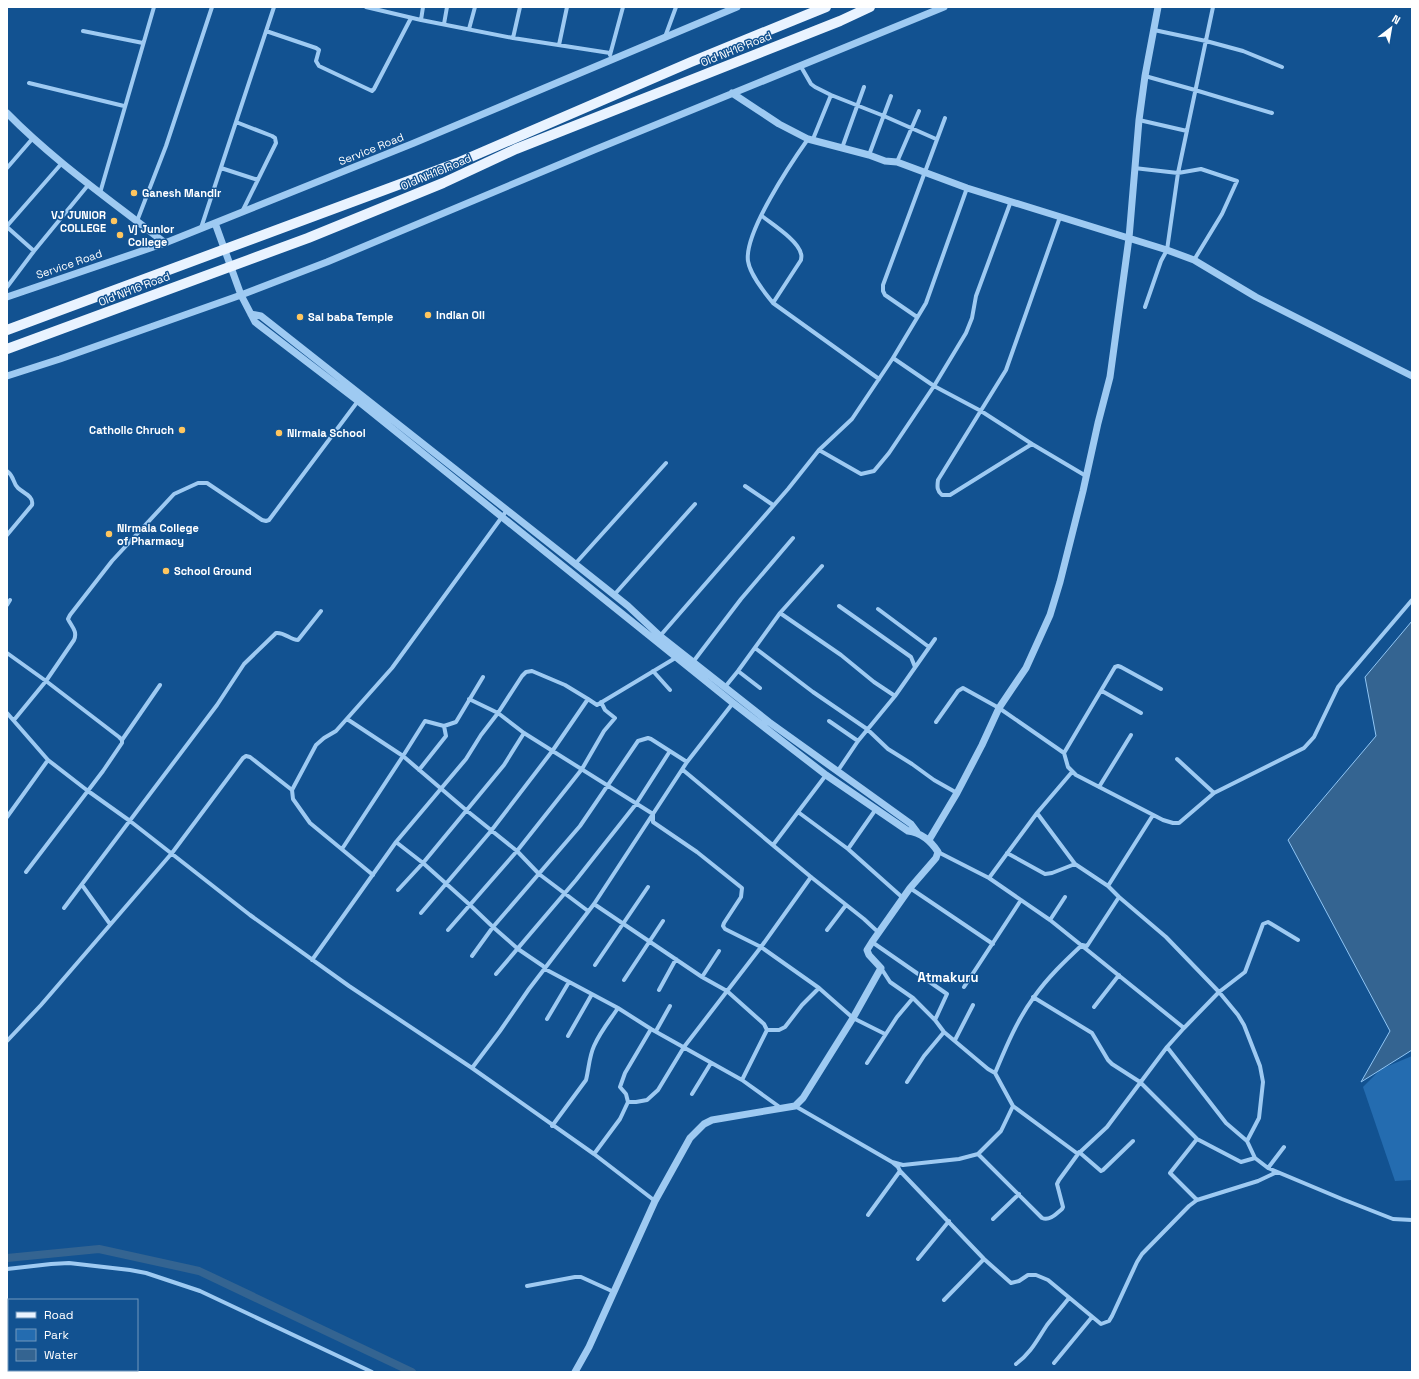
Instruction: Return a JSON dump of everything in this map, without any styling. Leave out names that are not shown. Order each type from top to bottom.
[{"type":"main road","name":"Old NH16 Road","points":[[7,330],[457,163],[691,62],[826,7]]},
{"type":"main road","name":"Old NH16 Road","points":[[7,350],[199,277],[308,238],[444,183],[516,149],[870,7]]},
{"type":"street","points":[[100,193],[124,106],[154,7]]},
{"type":"street","points":[[137,221],[166,146],[212,7]]},
{"type":"street","points":[[201,228],[274,7]]},
{"type":"street","points":[[366,7],[411,18],[513,38],[559,45],[610,57],[622,7]]},
{"type":"street","points":[[421,20],[423,7]]},
{"type":"street","points":[[444,24],[447,7]]},
{"type":"street","points":[[469,29],[474,7]]},
{"type":"street","points":[[513,38],[520,7]]},
{"type":"street","points":[[559,45],[567,7]]},
{"type":"street","points":[[664,37],[676,7]]},
{"type":"street","name":"Service Road","points":[[7,296],[165,243],[414,143],[610,57],[737,7]]},
{"type":"street","points":[[7,376],[60,359],[241,295],[327,262],[594,150],[944,7]]},
{"type":"street","points":[[929,840],[982,745],[999,708],[1026,668],[1050,615],[1060,582],[1110,377],[1129,238],[1139,120],[1145,76],[1158,7]]},
{"type":"street","points":[[1145,307],[1161,261],[1167,250],[1178,173],[1213,7]]},
{"type":"street","points":[[266,31],[316,48],[319,50],[316,61],[319,66],[372,91],[374,90],[411,18]]},
{"type":"street","points":[[1154,30],[1244,51],[1282,67]]},
{"type":"street","points":[[83,31],[143,43]]},
{"type":"street","points":[[800,65],[811,84],[815,87],[936,139]]},
{"type":"street","points":[[1145,76],[1272,113]]},
{"type":"street","points":[[29,82],[124,106]]},
{"type":"street","points":[[842,148],[864,87]]},
{"type":"street","points":[[732,93],[779,124],[811,139],[885,161],[897,162],[967,188],[1167,250],[1194,260],[1256,298],[1412,376]]},
{"type":"street","points":[[831,95],[811,139],[783,177],[752,235],[748,260],[749,267],[773,303],[879,379]]},
{"type":"street","points":[[869,155],[891,96]]},
{"type":"street","points":[[897,162],[919,111]]},
{"type":"street","points":[[7,114],[62,162],[165,243]]},
{"type":"street","points":[[917,317],[885,295],[883,285],[924,171],[945,118]]},
{"type":"street","points":[[1139,120],[1186,131]]},
{"type":"street","points":[[236,122],[275,138],[275,146],[242,212]]},
{"type":"street","points":[[7,168],[33,138]]},
{"type":"street","points":[[34,251],[7,226],[62,162]]},
{"type":"street","points":[[221,168],[258,180]]},
{"type":"street","points":[[1134,168],[1178,173],[1201,169],[1237,181],[1222,214],[1194,260]]},
{"type":"street","points":[[7,286],[89,184]]},
{"type":"street","points":[[660,636],[788,489],[819,450],[852,419],[893,358],[926,303],[967,188]]},
{"type":"street","points":[[819,450],[861,474],[874,470],[889,453],[934,386],[966,333],[972,318],[976,296],[1011,201]]},
{"type":"street","points":[[762,216],[794,241],[801,254],[801,260],[773,303]]},
{"type":"street","points":[[1032,444],[950,495],[942,495],[937,488],[938,480],[1006,370],[1060,217]]},
{"type":"street","points":[[214,223],[241,295],[255,322],[360,398],[507,510],[614,595],[660,636],[725,687],[735,700],[769,722],[911,824],[917,832],[929,840],[938,852],[989,878],[1050,920],[1184,1028]]},
{"type":"street","points":[[893,358],[934,386],[981,411],[1032,444],[1086,476]]},
{"type":"street","points":[[360,398],[502,516],[677,657],[735,700],[826,775],[908,831],[917,832]]},
{"type":"street","points":[[14,720],[46,680],[76,636],[75,631],[68,619],[70,615],[112,561],[174,494],[198,483],[207,483],[262,520],[269,520],[360,398]]},
{"type":"street","points":[[575,564],[666,463]]},
{"type":"street","points":[[7,471],[14,478],[17,487],[33,501],[32,505],[7,535]]},
{"type":"street","points":[[745,486],[773,505]]},
{"type":"street","points":[[614,595],[695,504]]},
{"type":"street","points":[[373,875],[310,823],[293,799],[292,790],[316,745],[336,731],[392,668],[507,510]]},
{"type":"street","points":[[693,662],[741,599],[793,538]]},
{"type":"street","points":[[725,687],[780,613],[822,566]]},
{"type":"street","points":[[7,605],[10,600]]},
{"type":"street","points":[[936,722],[958,691],[963,688],[999,708],[1064,753],[1068,767],[1072,772],[1164,820],[1178,823],[1214,793],[1304,748],[1314,737],[1338,687],[1412,600]]},
{"type":"street","points":[[839,606],[911,657],[915,666]]},
{"type":"street","points":[[878,609],[929,647]]},
{"type":"street","points":[[64,908],[217,705],[244,664],[276,633],[280,633],[298,640],[321,611]]},
{"type":"street","points":[[780,613],[841,655],[874,682],[895,696]]},
{"type":"street","points":[[837,772],[858,741],[895,696],[935,639]]},
{"type":"street","points":[[755,648],[813,692],[868,729],[888,750],[912,764],[934,780],[957,792]]},
{"type":"street","points":[[7,653],[46,680],[122,740]]},
{"type":"street","points":[[312,960],[396,842],[466,759],[526,672],[532,671],[565,685],[597,705],[677,657]]},
{"type":"street","points":[[1064,753],[1115,667],[1118,666],[1161,688]]},
{"type":"street","points":[[653,671],[670,690]]},
{"type":"street","points":[[738,671],[760,688]]},
{"type":"street","points":[[342,849],[404,756],[425,720],[444,726],[456,722],[483,677]]},
{"type":"street","points":[[26,872],[122,744],[122,740],[160,685]]},
{"type":"street","points":[[1102,691],[1141,713]]},
{"type":"street","points":[[469,699],[498,713],[524,733],[653,814]]},
{"type":"street","points":[[421,913],[491,830],[553,750],[588,699]]},
{"type":"street","points":[[472,1068],[529,989],[594,904],[687,762],[735,700]]},
{"type":"street","points":[[448,930],[517,852],[582,769],[604,731],[615,718],[605,710],[601,702]]},
{"type":"street","points":[[7,713],[48,760],[172,853],[250,915],[312,960],[472,1068],[552,1126],[594,1154],[655,1201]]},
{"type":"street","points":[[347,719],[404,756],[517,852],[539,874],[588,911]]},
{"type":"street","points":[[829,721],[858,741]]},
{"type":"street","points":[[419,770],[446,736],[444,726]]},
{"type":"street","points":[[398,890],[423,863],[504,765],[524,733]]},
{"type":"street","points":[[1099,787],[1132,735]]},
{"type":"street","points":[[472,956],[493,927],[580,826],[638,741],[648,738],[687,762]]},
{"type":"street","points":[[496,974],[586,868],[636,804],[670,751]]},
{"type":"street","points":[[7,1041],[41,1005],[172,853],[243,758],[246,756],[250,757],[292,790]]},
{"type":"street","points":[[1177,759],[1214,793]]},
{"type":"street","points":[[7,817],[48,760]]},
{"type":"street","points":[[682,770],[878,932]]},
{"type":"street","points":[[989,878],[1037,813],[1072,772]]},
{"type":"street","points":[[773,845],[826,775]]},
{"type":"street","points":[[848,850],[876,809]]},
{"type":"street","points":[[798,812],[848,850],[903,898]]},
{"type":"street","points":[[1037,813],[1075,864],[1108,886],[1118,897],[1166,937],[1219,992],[1238,1015],[1244,1025],[1260,1066],[1263,1082],[1259,1118],[1247,1141]]},
{"type":"street","points":[[653,814],[653,822],[697,852],[742,888],[741,897],[723,926],[725,929],[761,947],[819,988],[853,1018],[886,1034]]},
{"type":"street","points":[[1108,886],[1153,814]]},
{"type":"street","points":[[396,842],[423,863],[518,949],[543,966],[545,969],[618,1008],[651,1029],[742,1080],[781,1108]]},
{"type":"street","points":[[938,852],[936,858],[910,888],[878,932],[867,950],[869,955],[881,968],[890,982],[913,998],[935,1020],[944,1032],[988,1069],[995,1073],[1013,1106],[1079,1153],[1098,1170],[1103,1170],[1133,1141]]},
{"type":"street","points":[[1007,853],[1045,874],[1052,873],[1075,864]]},
{"type":"street","points":[[628,1102],[647,1100],[658,1090],[684,1047],[761,947],[811,877]]},
{"type":"street","points":[[82,884],[110,924]]},
{"type":"street","points":[[595,965],[648,887]]},
{"type":"street","points":[[910,888],[993,944]]},
{"type":"street","points":[[1050,920],[1065,897]]},
{"type":"street","points":[[995,1073],[1019,1019],[1033,997],[1050,977],[1082,945],[1087,946],[1118,897]]},
{"type":"street","points":[[964,987],[1021,900]]},
{"type":"street","points":[[594,904],[702,977],[727,991],[764,1024],[767,1030]]},
{"type":"street","points":[[827,930],[846,905]]},
{"type":"street","points":[[624,980],[663,921]]},
{"type":"street","points":[[978,1154],[1042,1218],[1048,1219],[1064,1207],[1057,1184],[1059,1180],[1079,1153],[1107,1127],[1167,1047],[1219,992],[1245,972],[1263,924],[1268,922],[1298,940]]},
{"type":"street","points":[[872,942],[947,994],[935,1020]]},
{"type":"street","points":[[702,977],[719,951]]},
{"type":"street","points":[[659,990],[676,959]]},
{"type":"street","points":[[575,1372],[589,1347],[655,1201],[690,1138],[704,1124],[712,1120],[795,1106],[803,1098],[853,1018],[881,968]]},
{"type":"street","points":[[1094,1007],[1119,975]]},
{"type":"street","points":[[547,1019],[569,982]]},
{"type":"street","points":[[767,1030],[779,1030],[785,1027],[802,1005],[819,988]]},
{"type":"street","points":[[568,1036],[592,994]]},
{"type":"street","points":[[1033,997],[1092,1033],[1108,1060],[1140,1082],[1197,1139],[1241,1162],[1254,1158]]},
{"type":"street","points":[[867,1063],[897,1017],[913,998]]},
{"type":"street","points":[[955,1040],[973,1005]]},
{"type":"street","points":[[656,1031],[670,1006]]},
{"type":"street","points":[[552,1126],[586,1080],[589,1060],[594,1045],[618,1008]]},
{"type":"street","points":[[594,1154],[620,1119],[628,1102],[626,1094],[620,1087],[625,1072],[651,1029]]},
{"type":"street","points":[[742,1080],[767,1030]]},
{"type":"street","points":[[907,1082],[924,1056],[944,1032]]},
{"type":"street","points":[[1167,1047],[1226,1123],[1247,1141],[1254,1158],[1268,1168],[1393,1219],[1412,1220]]},
{"type":"street","points":[[692,1094],[711,1063]]},
{"type":"street","points":[[795,1106],[892,1162],[984,1259],[1011,1284],[1028,1275],[1036,1275],[1048,1280],[1101,1324],[1109,1321],[1112,1316],[1142,1254],[1189,1206],[1197,1200],[1258,1181],[1277,1172]]},
{"type":"street","points":[[892,1162],[903,1164],[959,1159],[978,1154],[1001,1130],[1013,1106]]},
{"type":"street","points":[[1197,1139],[1170,1173],[1197,1200]]},
{"type":"street","points":[[1268,1168],[1284,1147]]},
{"type":"street","points":[[868,1215],[900,1170]]},
{"type":"street","points":[[993,1219],[1019,1194]]},
{"type":"street","points":[[918,1259],[948,1222]]},
{"type":"street","points":[[944,1300],[984,1259]]},
{"type":"street","points":[[7,1269],[69,1263],[146,1273],[200,1291],[372,1372]]},
{"type":"street","points":[[527,1286],[581,1277],[614,1292]]},
{"type":"street","points":[[1016,1364],[1026,1357],[1031,1351],[1048,1325],[1069,1298]]},
{"type":"street","points":[[1054,1363],[1092,1317]]},
{"type":"green space","points":[[1412,1056],[1412,1180],[1395,1181],[1363,1087],[1381,1069]]},
{"type":"water","points":[[1412,621],[1412,1050],[1361,1082],[1390,1031],[1288,840],[1376,736],[1365,677]]},
{"type":"waterway","points":[[7,1258],[99,1249],[199,1271],[412,1372]]},
{"type":"place","name":"Ganesh Mandir","points":[[134,193]]},
{"type":"place","name":"VJ JUNIOR COLLEGE","points":[[114,221]]},
{"type":"place","name":"Vj Junior College","points":[[120,235]]},
{"type":"place","name":"Indian Oil","points":[[428,315]]},
{"type":"place","name":"Sai baba Temple","points":[[300,317]]},
{"type":"place","name":"Catholic Chruch","points":[[182,430]]},
{"type":"place","name":"Nirmala School","points":[[279,433]]},
{"type":"place","name":"Nirmala College of Pharmacy","points":[[109,534]]},
{"type":"place","name":"School Ground","points":[[166,571]]},
{"type":"district","name":"Atmakuru","points":[[948,977]]}]
